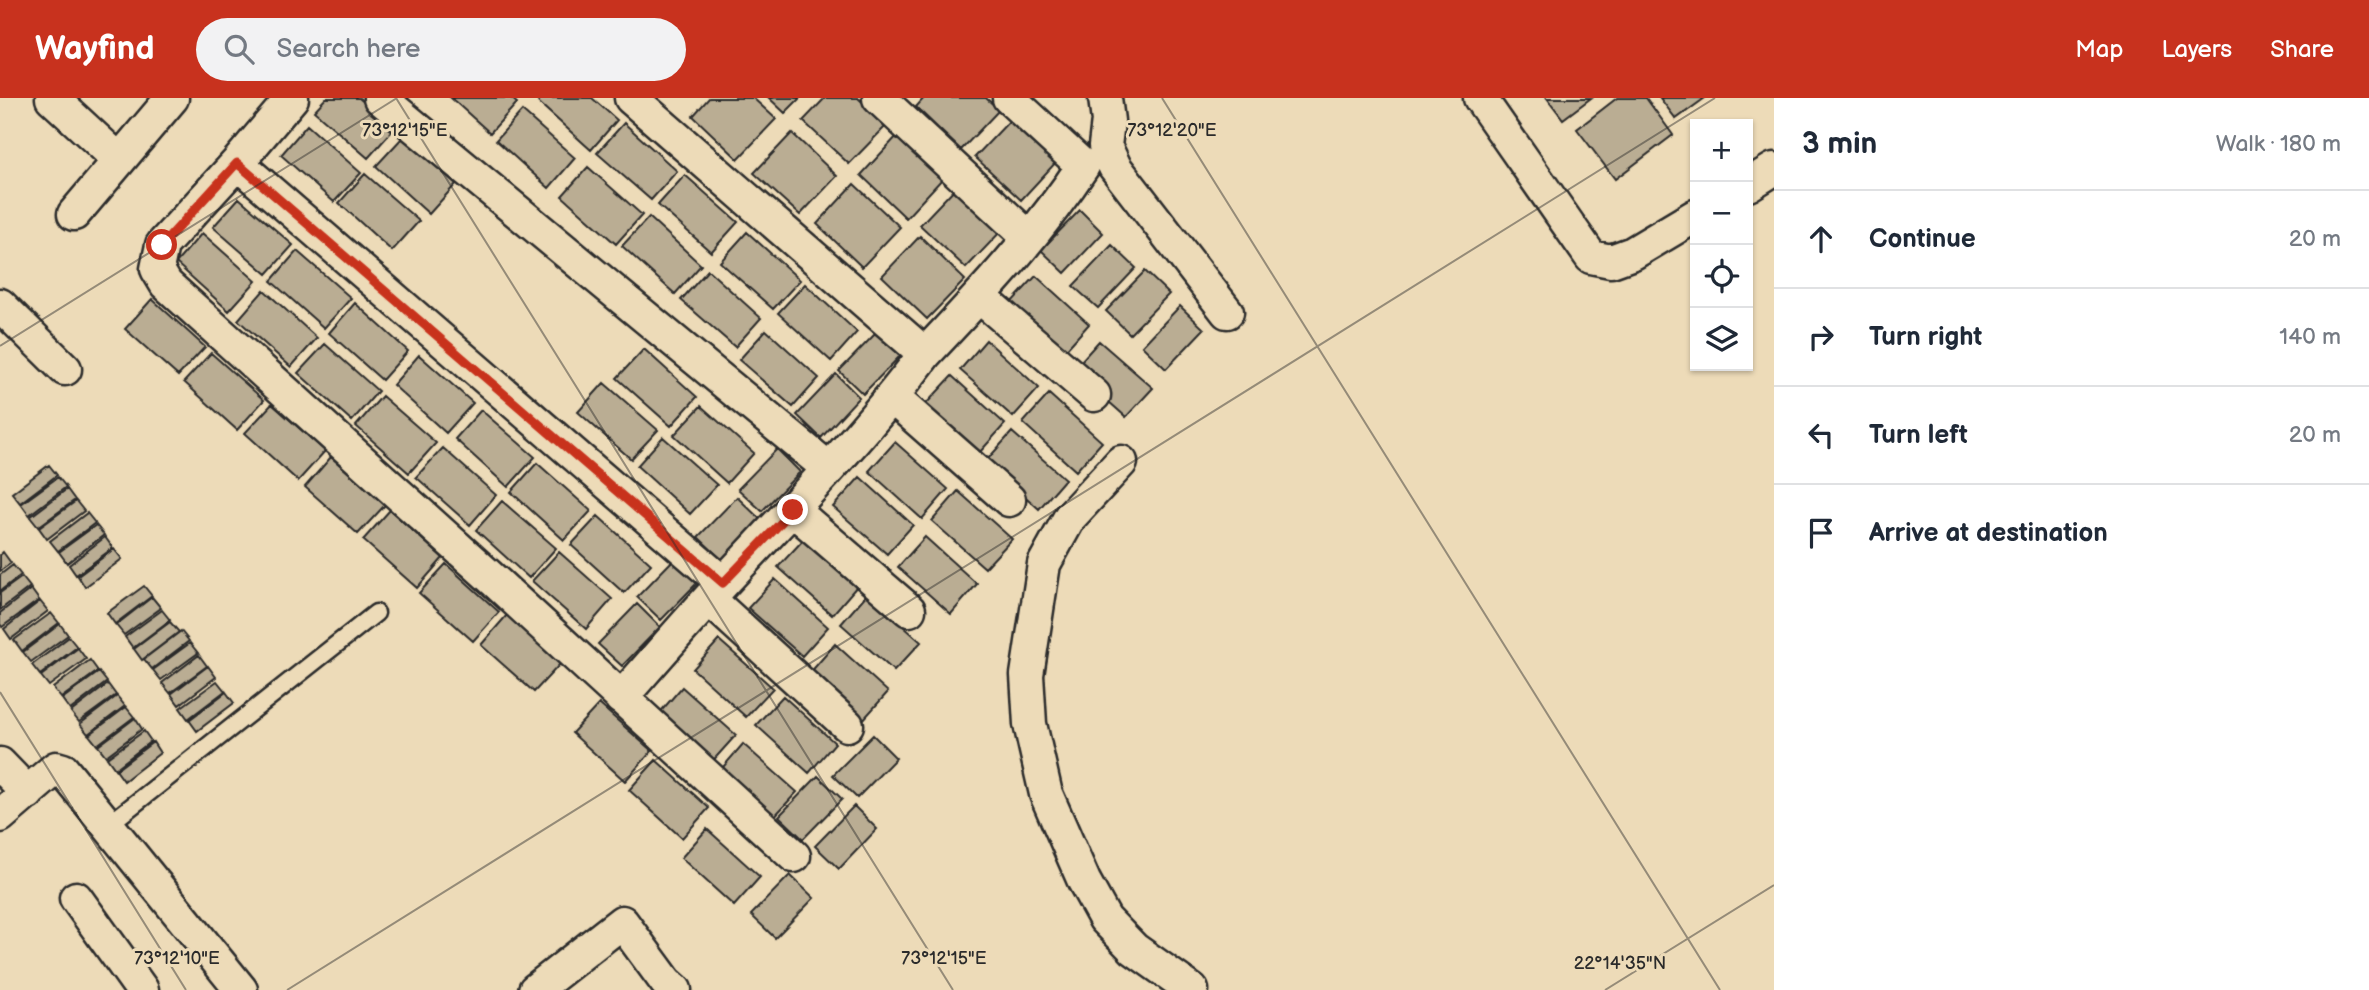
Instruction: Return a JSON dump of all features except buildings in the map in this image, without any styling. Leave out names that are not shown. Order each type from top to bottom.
[{"type":"street","points":[[74,214],[172,98]]},
{"type":"street","points":[[292,98],[162,245],[157,270],[166,284],[794,856]]},
{"type":"street","points":[[380,98],[828,468]]},
{"type":"street","points":[[631,98],[925,354]]},
{"type":"street","points":[[879,98],[1028,237]]},
{"type":"street","points":[[621,698],[716,591],[793,510],[892,397],[925,354],[980,297],[1066,192],[1083,166],[1009,98]]},
{"type":"street","points":[[1105,98],[1108,121],[1105,146],[1115,167],[1227,312]]},
{"type":"street","points":[[1480,98],[1591,257],[1611,261],[1633,253],[1690,219]]},
{"type":"street","points":[[71,104],[118,159]]},
{"type":"street","points":[[237,163],[716,591],[847,725]]},
{"type":"street","points":[[1753,182],[1774,169]]},
{"type":"street","points":[[980,297],[1094,395]]},
{"type":"street","points":[[0,305],[65,369]]},
{"type":"street","points":[[892,397],[1009,500]]},
{"type":"street","points":[[1121,462],[1070,517],[1044,564],[1027,675],[1030,724],[1046,794],[1084,881],[1105,919],[1134,949],[1192,990]]},
{"type":"street","points":[[793,510],[909,610]]},
{"type":"street","points":[[0,764],[28,793]]},
{"type":"street","points":[[0,816],[59,768],[241,990]]},
{"type":"street","points":[[76,898],[142,990]]},
{"type":"street","points":[[535,990],[622,922],[666,982],[675,990]]},
{"type":"lane","points":[[108,825],[376,612]]},
{"type":"route","points":[[162,245],[237,163],[723,583],[793,510]]}]
